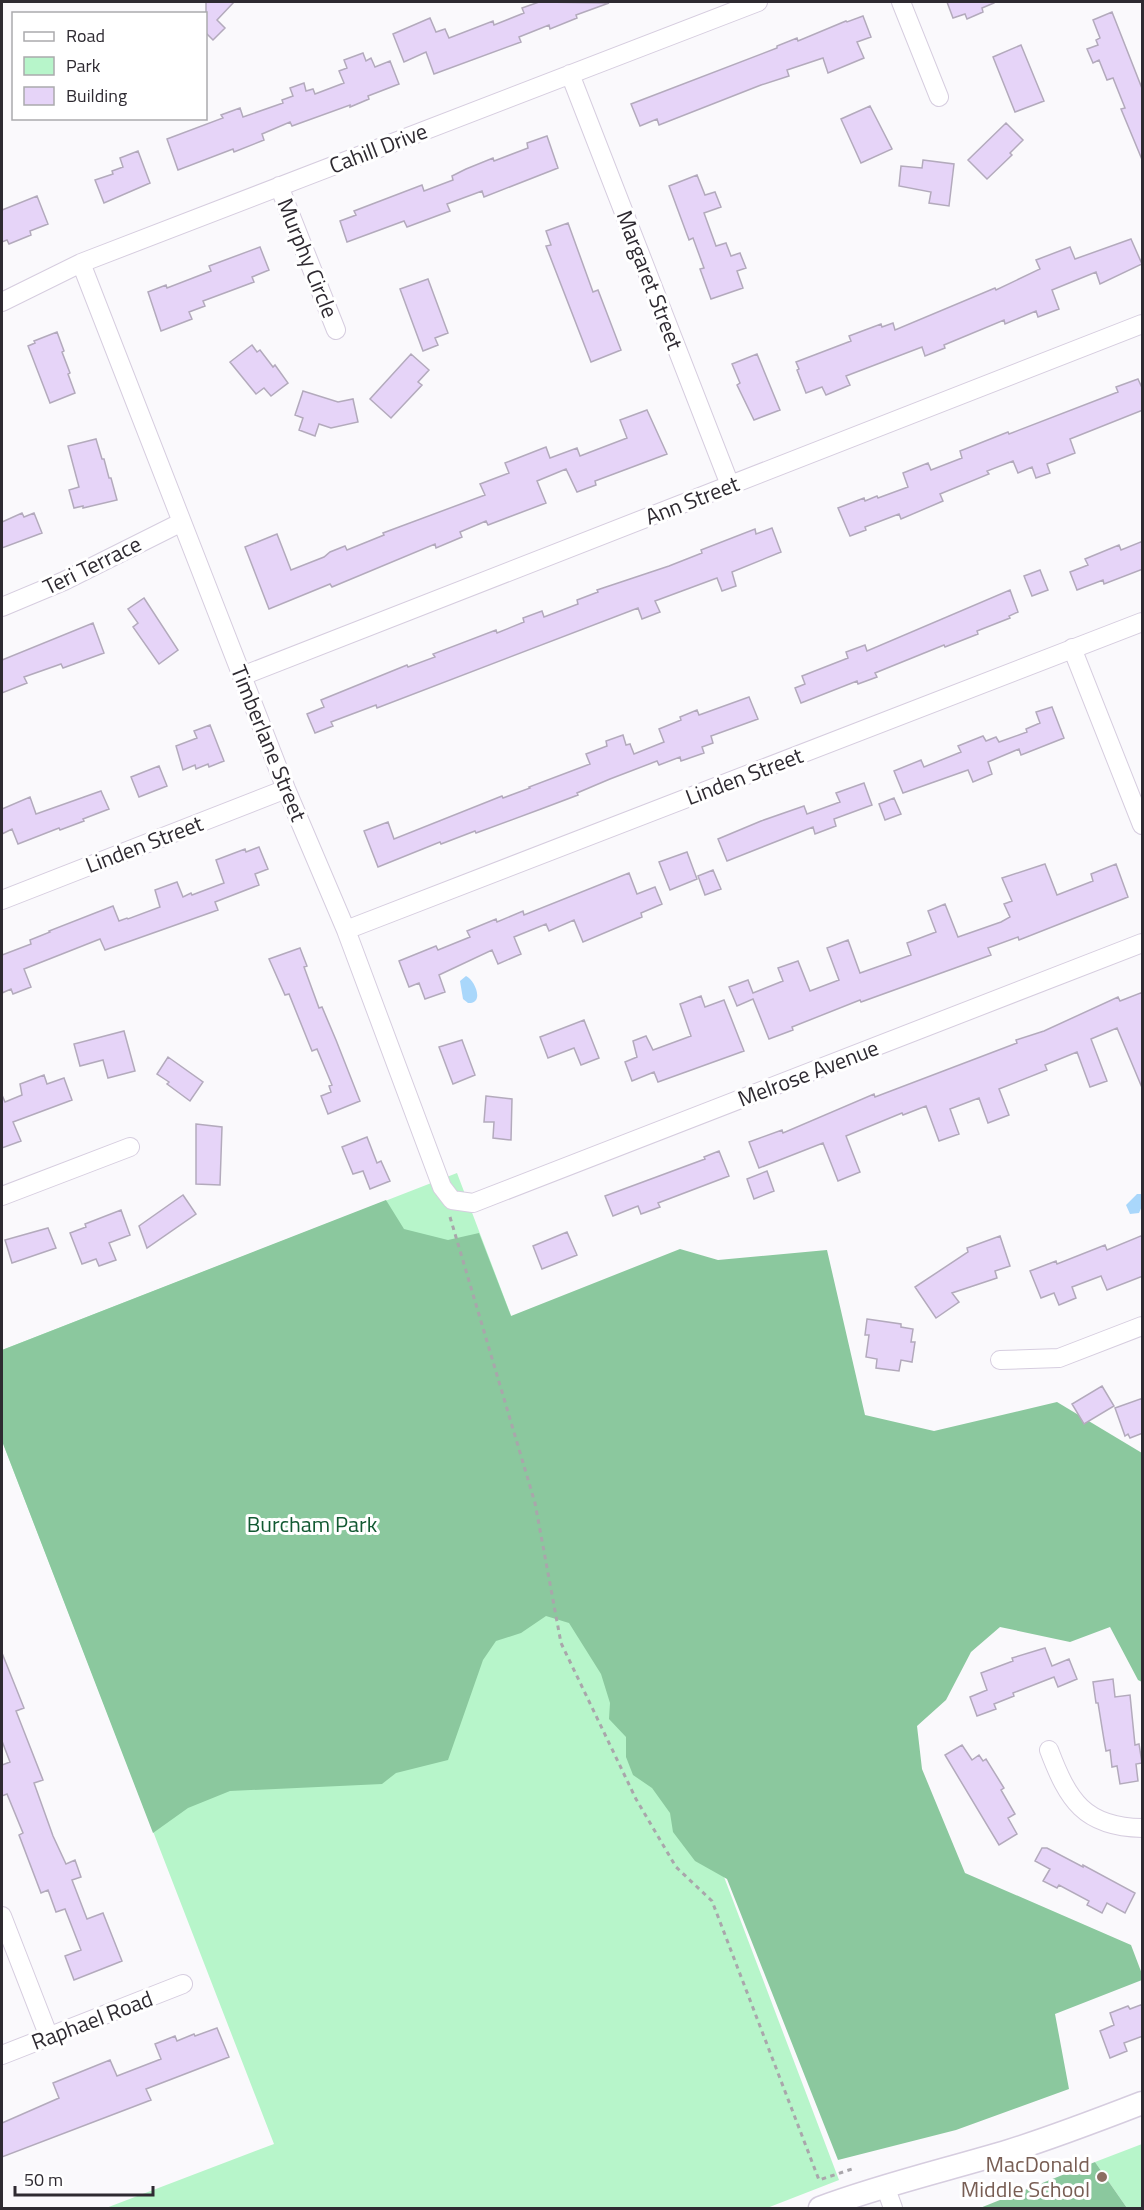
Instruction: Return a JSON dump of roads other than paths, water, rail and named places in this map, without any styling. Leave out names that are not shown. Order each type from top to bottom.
[{"type":"street","name":"Cahill Drive","points":[[2,302],[81,263],[758,2]]},
{"type":"street","points":[[902,2],[939,97]]},
{"type":"street","name":"Margaret Street","points":[[570,74],[730,485]]},
{"type":"street","name":"Murphy Circle","points":[[279,186],[336,330]]},
{"type":"street","name":"Timberlane Street","points":[[81,263],[286,789],[346,930],[442,1186],[452,1200],[474,1203]]},
{"type":"street","name":"Ann Street","points":[[242,676],[1143,324]]},
{"type":"street","name":"Teri Terrace","points":[[2,607],[64,581],[182,522]]},
{"type":"street","name":"Linden Street","points":[[346,930],[1143,622]]},
{"type":"street","points":[[1072,648],[1143,825]]},
{"type":"street","name":"Linden Street","points":[[2,900],[286,789]]},
{"type":"street","name":"Melrose Avenue","points":[[474,1203],[1143,944]]},
{"type":"street","points":[[2,1196],[130,1146]]},
{"type":"street","points":[[1000,1360],[1059,1358],[1143,1326]]},
{"type":"street","points":[[1049,1750],[1061,1782],[1078,1806],[1106,1822],[1125,1828],[1143,1828]]},
{"type":"street","points":[[2,1916],[49,2037]]},
{"type":"street","name":"Raphael Road","points":[[2,2055],[183,1984]]},
{"type":"street","points":[[820,2208],[863,2192],[1071,2131],[1143,2103]]},
{"type":"street","points":[[885,2186],[893,2208]]},
{"type":"water","points":[[466,976],[477,991],[476,1000],[468,1003],[463,999],[460,981]]},
{"type":"water","points":[[1137,1194],[1142,1194],[1142,1206],[1139,1213],[1130,1214],[1126,1205]]},
{"type":"place","name":"MacDonald Middle School","points":[[1102,2177]]},
{"type":"park label","name":"Burcham Park","points":[[312,1524]]}]
